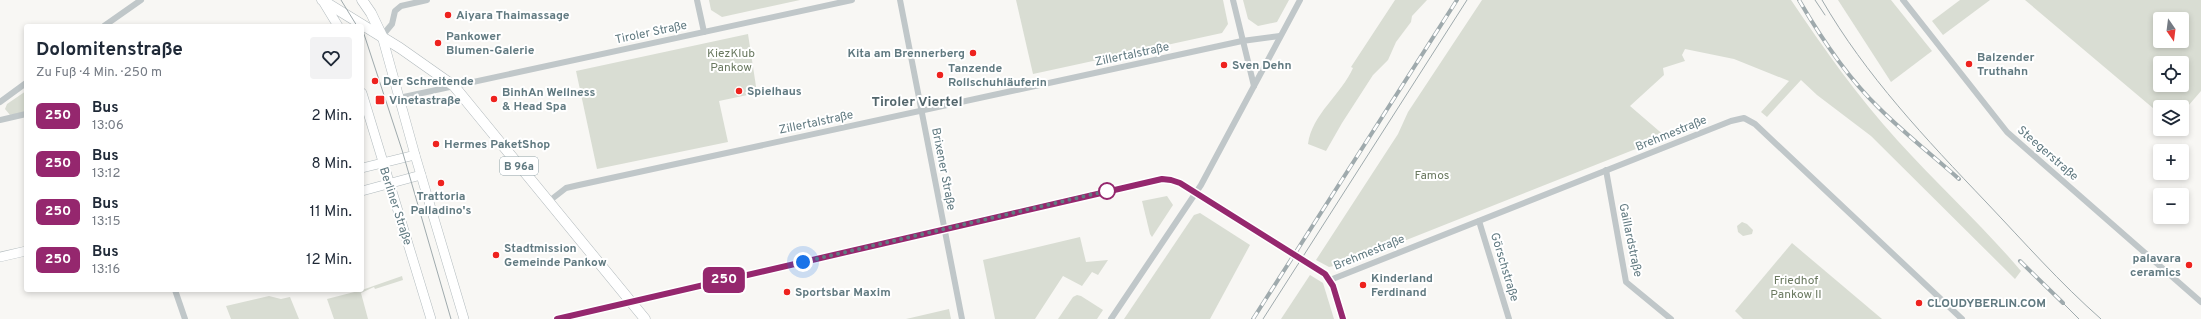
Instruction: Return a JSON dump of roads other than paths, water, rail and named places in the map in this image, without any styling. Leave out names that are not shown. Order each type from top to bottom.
[{"type":"main road","name":"B 96a","points":[[362,0],[371,13],[382,36]]},
{"type":"main road","name":"B 96a","points":[[323,2],[339,9],[363,24]]},
{"type":"main road","points":[[323,2],[337,24]]},
{"type":"main road","name":"B 96a","points":[[364,25],[454,86],[645,319]]},
{"type":"main road","points":[[382,36],[420,175],[464,319]]},
{"type":"main road","name":"Berliner Straße","points":[[364,100],[431,319]]},
{"type":"main road","points":[[364,168],[415,155]]},
{"type":"main road","points":[[364,191],[390,185],[420,175]]},
{"type":"main road","points":[[0,257],[24,251]]},
{"type":"street","points":[[107,24],[141,0]]},
{"type":"street","points":[[382,36],[392,24],[395,11],[401,6],[427,0]]},
{"type":"street","points":[[697,0],[704,32]]},
{"type":"street","name":"Tiroler Straße","points":[[454,86],[852,0]]},
{"type":"street","name":"Brixener Straße","points":[[900,0],[962,319]]},
{"type":"street","points":[[1233,0],[1254,86]]},
{"type":"street","points":[[1111,319],[1196,193],[1300,0]]},
{"type":"street","name":"Steegerstraße","points":[[1902,0],[2007,132],[2201,302]]},
{"type":"street","name":"Zillertalstraße","points":[[548,202],[566,188],[921,109],[1242,41],[1280,36]]},
{"type":"street","points":[[0,102],[24,84]]},
{"type":"street","points":[[399,98],[454,86]]},
{"type":"street","points":[[0,120],[24,114]]},
{"type":"street","name":"Brehmestraße","points":[[1330,280],[1738,119],[1750,120],[1962,319]]},
{"type":"street","name":"Gaillardstraße","points":[[1606,170],[1626,282],[1671,319]]},
{"type":"street","points":[[557,319],[1162,179],[1171,180],[1196,193],[1325,274],[1330,280],[1343,319]]},
{"type":"street","name":"Görschstraße","points":[[1479,221],[1510,319]]},
{"type":"street","points":[[176,292],[185,319]]},
{"type":"tram line","points":[[341,0],[356,24]]},
{"type":"tram line","points":[[1263,319],[1467,0]]},
{"type":"tram line","points":[[1815,0],[1825,15]]},
{"type":"tram line","points":[[1822,0],[1858,55],[1898,106],[1941,155],[2042,262],[2101,319]]},
{"type":"tram line","points":[[364,34],[402,150],[451,319]]},
{"type":"tram line","points":[[2063,303],[2079,319]]},
{"type":"railway","points":[[1253,319],[1457,0]]},
{"type":"railway","points":[[1799,0],[1835,57],[1867,96],[1898,126],[1959,179]]},
{"type":"railway","points":[[2020,261],[2063,303]]},
{"type":"place","name":"Aiyara Thaimassage","points":[[448,15]]},
{"type":"place","name":"Pankower Blumen-Galerie","points":[[438,43]]},
{"type":"place","name":"Kita am Brennerberg","points":[[973,53]]},
{"type":"place","name":"Balzender Truthahn","points":[[1969,64]]},
{"type":"place","name":"Sven Dehn","points":[[1224,65]]},
{"type":"place","name":"Tanzende Rollschuhläuferin","points":[[940,75]]},
{"type":"place","name":"Der Schreitende","points":[[375,81]]},
{"type":"place","name":"Spielhaus","points":[[739,91]]},
{"type":"place","name":"BinhAn Wellness & Head Spa","points":[[494,99]]},
{"type":"place","name":"Vinetastraße","points":[[380,100]]},
{"type":"place","name":"Hermes PaketShop","points":[[436,144]]},
{"type":"place","name":"Trattoria Palladino's","points":[[441,183]]},
{"type":"place","name":"Stadtmission Gemeinde Pankow","points":[[496,255]]},
{"type":"place","name":"palavara ceramics","points":[[2189,265]]},
{"type":"place","name":"Kinderland Ferdinand","points":[[1363,285]]},
{"type":"place","name":"Sportsbar Maxim","points":[[787,292]]},
{"type":"place","name":"CLOUDYBERLIN.COM","points":[[1919,303]]},
{"type":"district","name":"Tiroler Viertel","points":[[917,101]]},
{"type":"park label","name":"KiezKlub Pankow","points":[[731,60]]},
{"type":"park label","name":"Famos","points":[[1432,175]]},
{"type":"park label","name":"Friedhof Pankow II","points":[[1796,287]]}]
